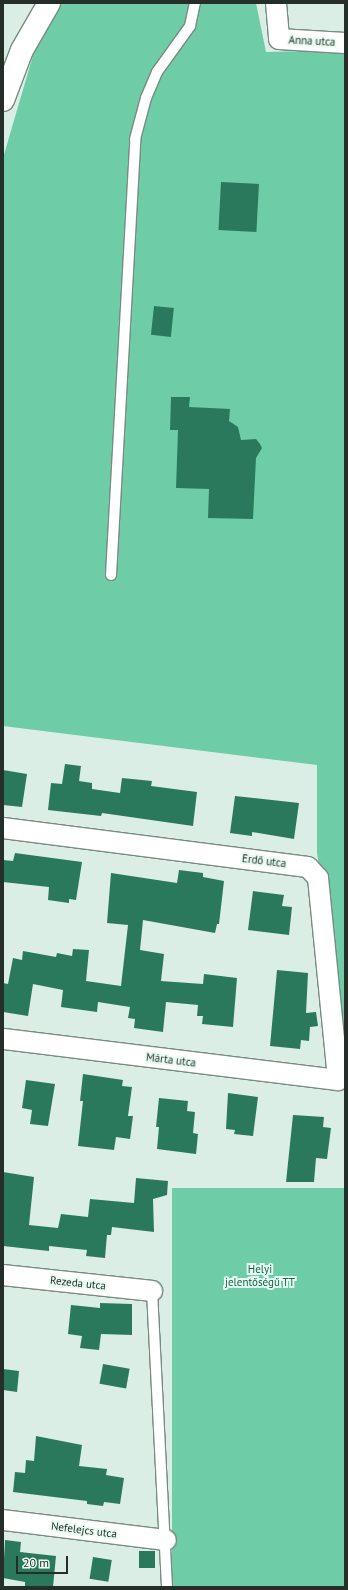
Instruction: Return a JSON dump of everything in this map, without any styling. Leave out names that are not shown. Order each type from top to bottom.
[{"type":"street","points":[[3,100],[22,50],[49,3]]},
{"type":"street","name":"Anna utca","points":[[276,3],[279,39],[345,43]]},
{"type":"street","name":"Erdő utca","points":[[3,828],[308,867],[318,878],[342,1081]]},
{"type":"street","name":"Márta utca","points":[[3,1039],[342,1081]]},
{"type":"street","name":"Rezeda utca","points":[[3,1275],[152,1291]]},
{"type":"street","name":"Nefelejcs utca","points":[[3,1520],[166,1540]]},
{"type":"lane","points":[[111,575],[135,139],[146,98],[157,72],[190,26],[195,3]]},
{"type":"lane","points":[[152,1291],[166,1540],[167,1587]]},
{"type":"green space","points":[[62,3],[256,3],[266,52],[345,50],[345,1030],[317,853],[317,765],[3,726],[3,158],[41,28]]},
{"type":"green space","name":"Helyi jelentőségű TT","points":[[172,1188],[345,1188],[345,1587],[172,1587]]},
{"type":"building","points":[[221,182],[259,184],[256,232],[218,230]]},
{"type":"building","points":[[154,306],[174,308],[171,337],[151,335]]},
{"type":"building","points":[[171,397],[190,397],[189,407],[230,409],[229,421],[238,427],[241,440],[256,439],[260,444],[262,448],[256,458],[253,519],[208,518],[209,489],[176,488],[178,430],[170,430]]},
{"type":"building","points":[[65,764],[81,766],[79,781],[92,783],[92,789],[120,793],[122,778],[152,781],[151,786],[197,792],[193,826],[102,813],[101,816],[48,810],[51,783],[62,784]]},
{"type":"building","points":[[3,770],[27,774],[22,807],[3,805]]},
{"type":"building","points":[[235,796],[299,803],[294,839],[252,832],[252,836],[230,833]]},
{"type":"building","points":[[15,853],[82,862],[76,900],[69,899],[69,903],[48,900],[49,887],[3,882],[3,860],[13,861]]},
{"type":"building","points":[[179,870],[203,873],[203,877],[224,881],[219,924],[217,924],[215,933],[143,920],[140,950],[164,954],[161,981],[203,984],[204,974],[237,978],[233,1027],[202,1024],[203,1016],[197,1016],[198,1005],[166,1002],[163,1032],[134,1028],[135,1019],[128,1018],[130,1007],[98,1002],[97,1012],[61,1007],[63,990],[33,984],[28,1016],[3,1012],[3,983],[8,984],[13,958],[22,960],[23,951],[56,957],[57,953],[72,956],[73,949],[89,950],[86,981],[121,986],[128,925],[107,923],[111,873],[177,883]]},
{"type":"building","points":[[253,891],[284,895],[282,906],[292,907],[289,935],[248,930]]},
{"type":"building","points":[[277,970],[308,973],[306,1013],[316,1012],[318,1026],[310,1027],[309,1041],[301,1040],[300,1049],[270,1046]]},
{"type":"building","points":[[83,1074],[123,1080],[122,1086],[132,1087],[128,1116],[133,1116],[130,1139],[116,1137],[114,1150],[78,1146],[83,1101],[80,1101]]},
{"type":"building","points":[[26,1080],[55,1084],[48,1126],[30,1124],[32,1110],[22,1108]]},
{"type":"building","points":[[228,1093],[258,1097],[253,1136],[234,1134],[235,1130],[226,1129]]},
{"type":"building","points":[[159,1098],[188,1101],[187,1111],[195,1112],[193,1133],[198,1134],[196,1154],[157,1149],[159,1127],[156,1127]]},
{"type":"building","points":[[293,1115],[324,1117],[323,1127],[331,1128],[327,1159],[316,1158],[314,1182],[286,1182]]},
{"type":"building","points":[[3,1172],[34,1177],[29,1225],[58,1228],[61,1214],[88,1217],[90,1199],[134,1203],[136,1178],[168,1181],[167,1195],[153,1199],[154,1232],[112,1227],[111,1235],[107,1235],[105,1258],[86,1256],[87,1250],[49,1246],[49,1251],[3,1246]]},
{"type":"building","points":[[100,1303],[132,1304],[132,1335],[101,1334],[99,1350],[80,1348],[82,1336],[68,1334],[71,1305],[100,1308]]},
{"type":"building","points":[[103,1364],[130,1369],[126,1388],[100,1384]]},
{"type":"building","points":[[3,1369],[19,1371],[17,1392],[3,1390]]},
{"type":"building","points":[[36,1436],[82,1445],[79,1466],[107,1469],[106,1475],[124,1478],[120,1504],[104,1502],[103,1506],[87,1504],[87,1501],[13,1492],[15,1472],[25,1473],[26,1460],[34,1461]]},
{"type":"building","points":[[5,1540],[21,1542],[20,1552],[56,1556],[53,1587],[25,1587],[25,1582],[3,1578]]},
{"type":"building","points":[[139,1551],[155,1551],[155,1568],[139,1568]]},
{"type":"building","points":[[93,1557],[112,1560],[108,1582],[90,1579]]}]
